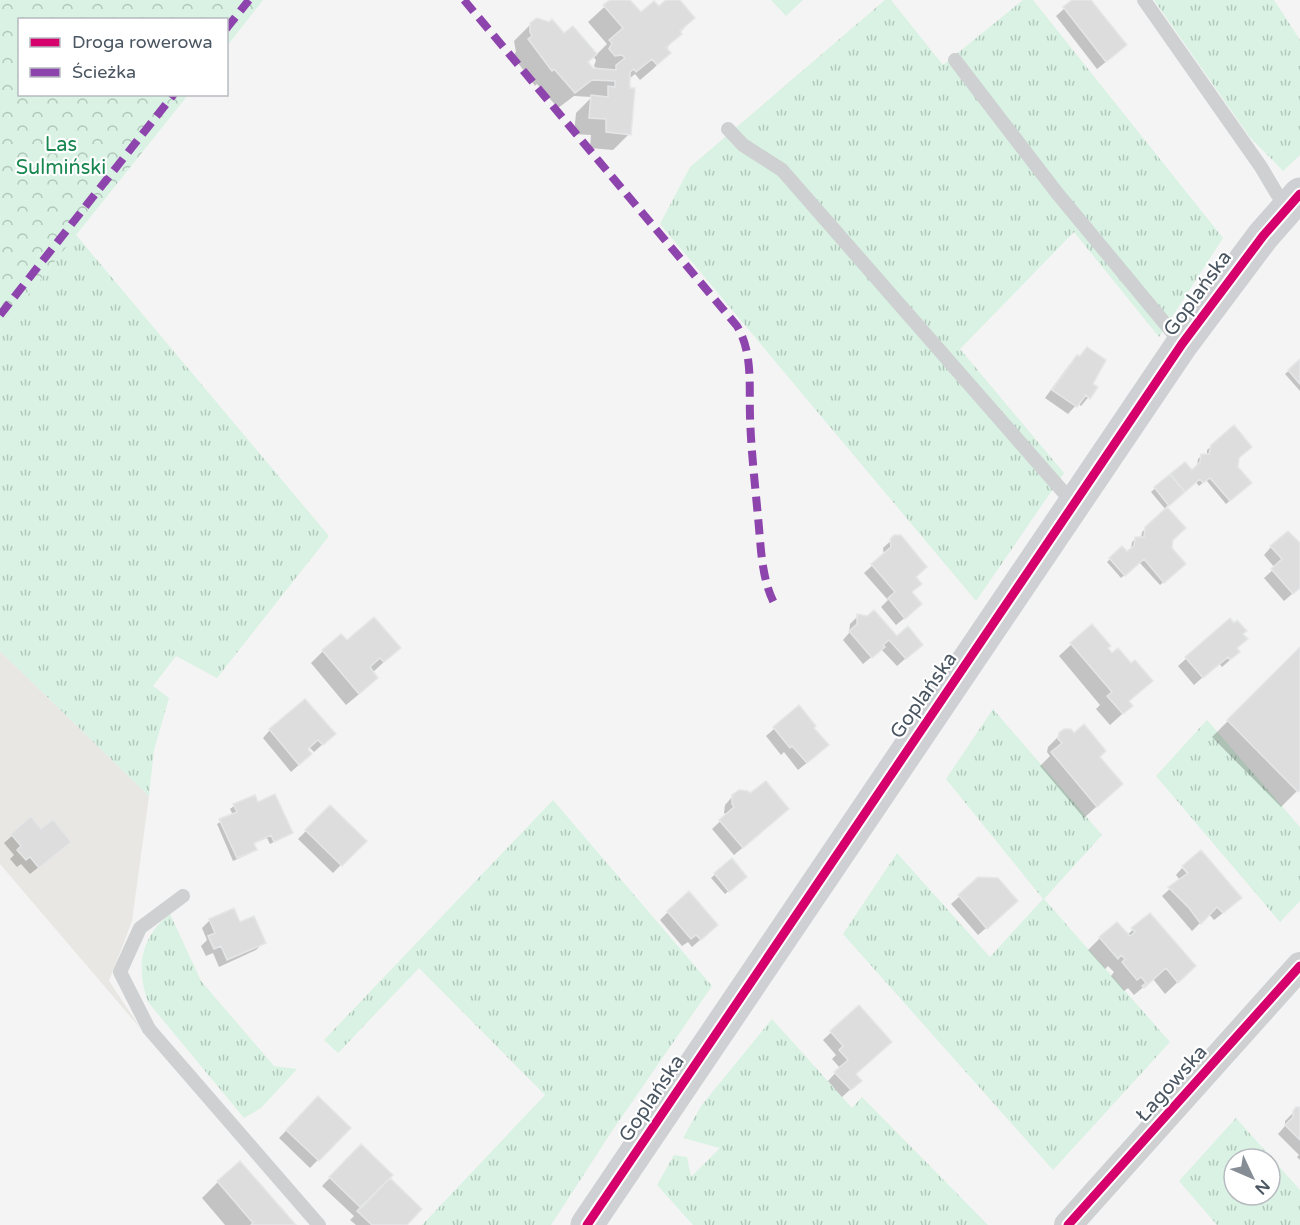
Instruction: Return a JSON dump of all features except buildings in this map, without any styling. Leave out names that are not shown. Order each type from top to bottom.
[{"type":"street","name":"Goplańska","points":[[587,1225],[1182,344],[1237,268],[1295,199]]},
{"type":"street","name":"Łagowska","points":[[1068,1225],[1300,966]]},
{"type":"lane","points":[[1144,0],[1261,167],[1277,194],[1295,199]]},
{"type":"lane","points":[[955,60],[1057,193],[1182,344]]},
{"type":"lane","points":[[728,129],[743,145],[782,170],[1074,504]]},
{"type":"lane","points":[[183,896],[140,928],[120,972],[149,1029],[319,1225]]},
{"type":"shaded area","points":[[0,651],[149,796],[132,921],[109,981],[141,1029],[0,864]]},
{"type":"green space","name":"Las Sulmiński","points":[[0,0],[263,0],[228,45],[228,18],[18,18],[18,96],[187,96],[0,330]]},
{"type":"green space","points":[[771,0],[803,0],[786,16]]},
{"type":"green space","points":[[885,0],[891,0],[943,65],[1023,0],[1033,0],[1223,238],[1159,337],[1074,232],[960,349],[1064,473],[976,601],[660,224],[690,167]]},
{"type":"green space","points":[[1154,0],[1274,0],[1300,40],[1300,155],[1283,171],[1249,136]]},
{"type":"green space","points":[[76,235],[329,536],[217,678],[176,656],[153,686],[169,698],[154,750],[149,796],[0,651],[0,330]]},
{"type":"green space","points":[[993,709],[1102,835],[1044,899],[1170,1042],[1053,1170],[843,934],[897,853],[990,957],[1043,899],[946,779]]},
{"type":"green space","points":[[1207,720],[1300,827],[1300,901],[1280,922],[1156,776]]},
{"type":"green space","points":[[553,800],[712,986],[612,1131],[551,1225],[422,1225],[545,1095],[419,968],[338,1053],[324,1040]]},
{"type":"green space","points":[[170,914],[201,981],[274,1066],[297,1069],[261,1108],[244,1118],[148,1002],[142,978],[143,954],[152,933]]},
{"type":"green space","points":[[772,1019],[852,1108],[862,1097],[988,1225],[693,1225],[657,1185],[674,1155],[687,1157],[691,1177],[720,1148],[683,1138],[701,1106]]},
{"type":"green space","points":[[1236,1118],[1262,1147],[1222,1147],[1222,1207],[1282,1207],[1282,1170],[1300,1190],[1300,1225],[1217,1225],[1179,1181]]},
{"type":"marked path","points":[[228,26],[249,0]]},
{"type":"marked path","points":[[464,0],[737,326],[748,358],[751,441],[761,550],[766,583],[774,603]]},
{"type":"marked path","points":[[0,315],[172,96]]},
{"type":"cycle path","points":[[587,1225],[1182,344],[1263,236],[1300,194]]},
{"type":"cycle path","points":[[1068,1225],[1300,966]]}]
